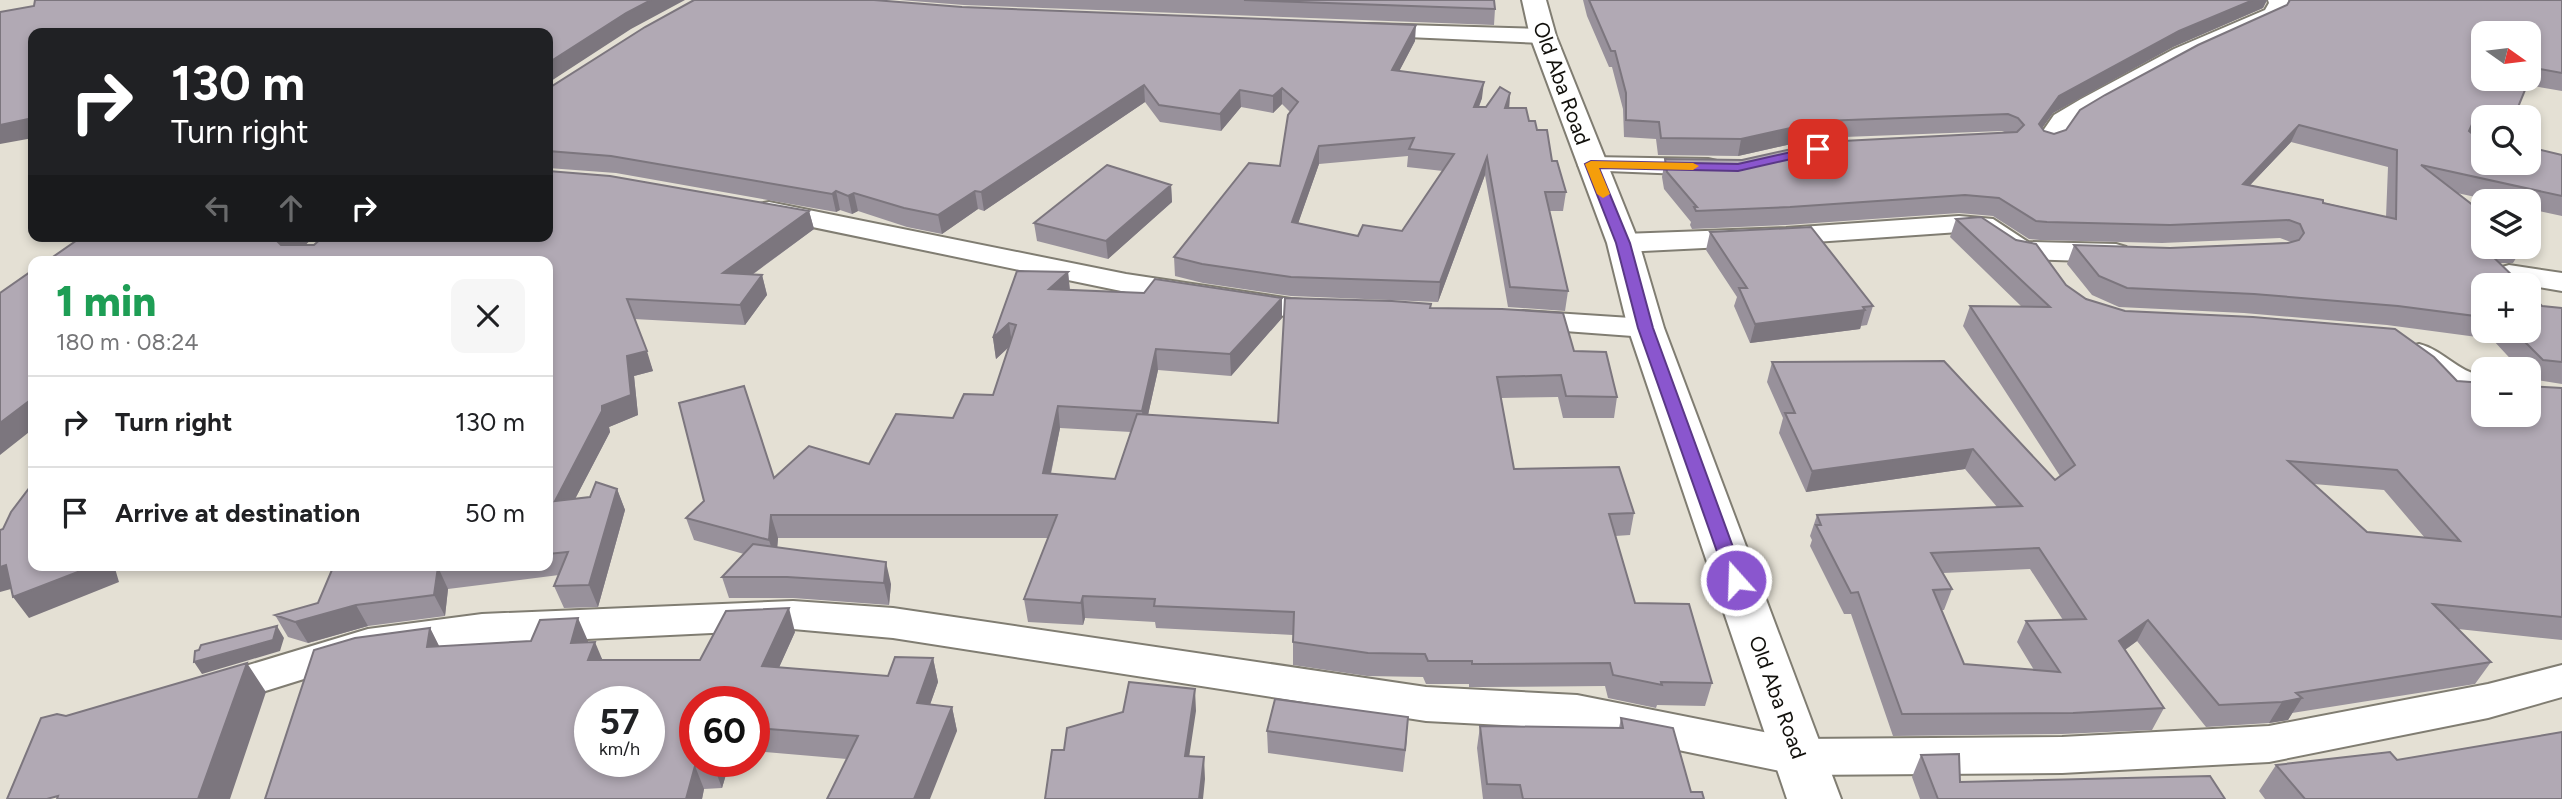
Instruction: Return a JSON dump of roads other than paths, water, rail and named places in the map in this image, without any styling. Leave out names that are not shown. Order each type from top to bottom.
[{"type":"main road","name":"Old Aba Road","points":[[1534,0],[1543,36],[1623,243],[1646,328],[1814,799]]},
{"type":"street","points":[[2049,141],[2063,120],[2182,54],[2272,14],[2280,3],[2278,0]]},
{"type":"street","points":[[1352,30],[1543,36]]},
{"type":"street","points":[[1591,164],[1738,167]]},
{"type":"street","points":[[744,206],[1126,283],[1291,308],[1353,309]]},
{"type":"street","points":[[1623,243],[1786,236],[1959,224],[1983,225],[2021,250],[2148,254]]},
{"type":"street","points":[[2040,252],[2062,283]]},
{"type":"street","points":[[2541,279],[2562,282]]},
{"type":"street","points":[[1498,318],[1646,328]]},
{"type":"street","points":[[2400,339],[2438,371],[2471,383]]},
{"type":"street","points":[[181,700],[368,644],[482,629],[793,615],[893,623],[1426,704],[1577,712],[1799,757],[2062,755],[2269,744],[2488,701],[2562,681]]}]
